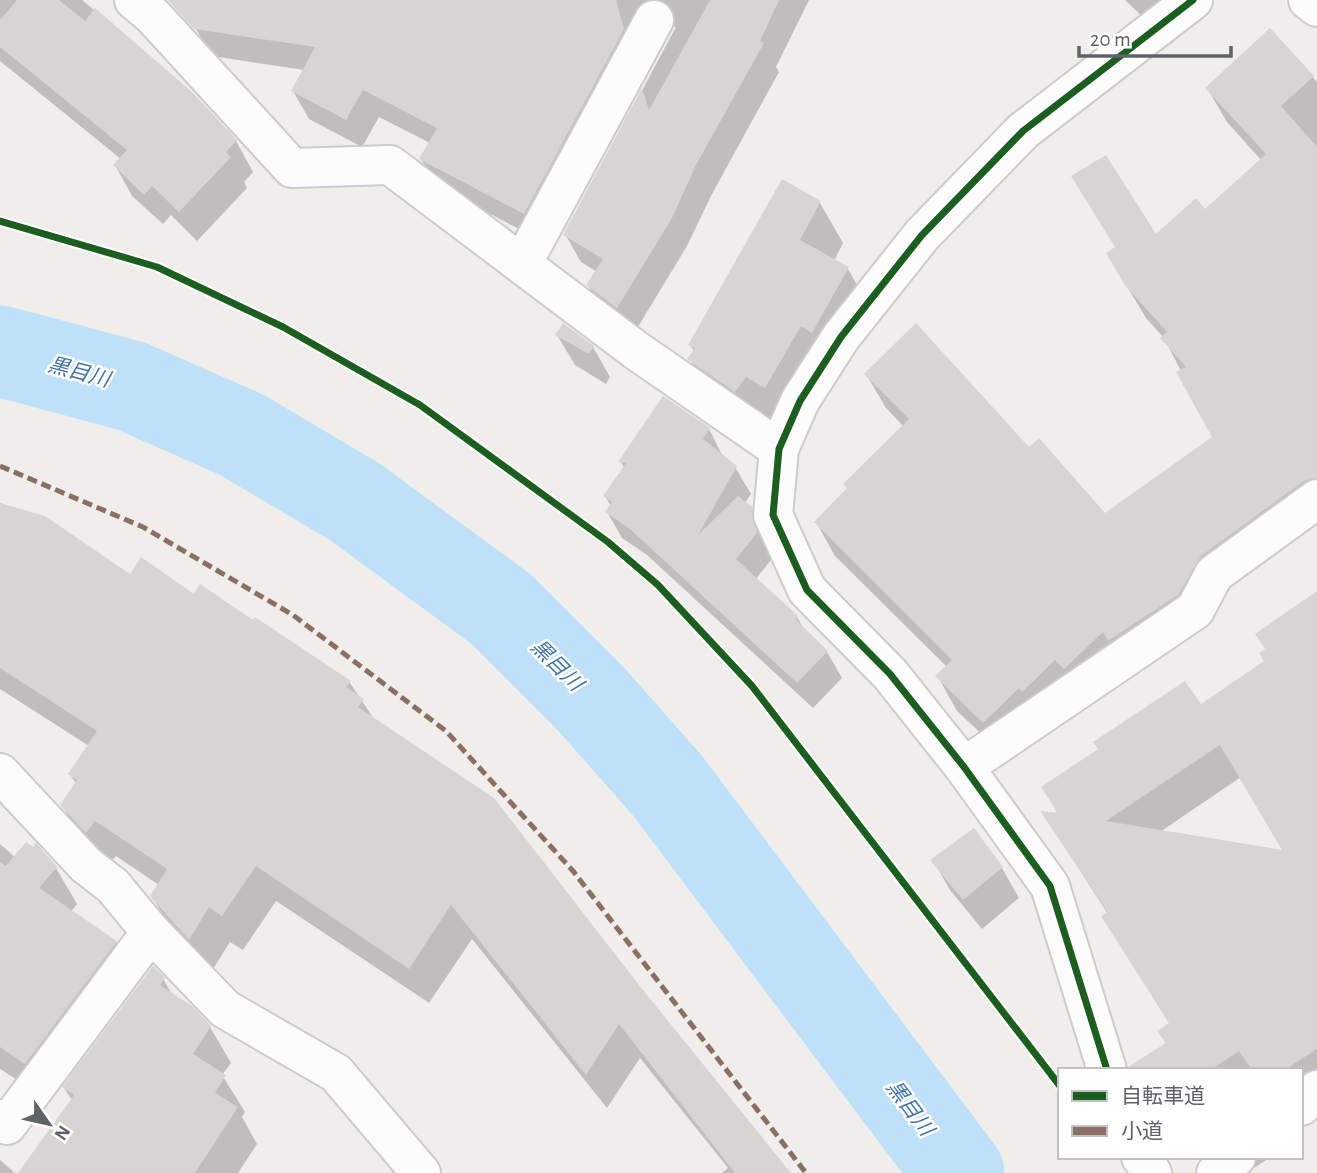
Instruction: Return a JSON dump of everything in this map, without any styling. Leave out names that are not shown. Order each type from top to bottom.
[{"type":"street","points":[[134,0],[153,16],[292,168],[390,165],[637,351],[779,449]]},
{"type":"street","points":[[1106,1068],[1050,886],[964,766],[890,674],[807,590],[773,515],[779,449],[800,401],[841,337],[922,234],[1023,131],[1193,0]]},
{"type":"street","points":[[1308,0],[1317,7]]},
{"type":"street","points":[[522,264],[654,20]]},
{"type":"street","points":[[964,766],[1195,610],[1214,574],[1317,499]]},
{"type":"street","points":[[0,773],[86,865],[113,886],[151,932],[225,1009],[337,1073],[421,1173]]},
{"type":"street","points":[[0,1119],[7,1125],[151,932]]},
{"type":"street","points":[[1303,1104],[1317,1090]]},
{"type":"street","points":[[1216,1173],[1234,1159]]},
{"type":"building","points":[[17,0],[59,0],[85,21],[95,8],[193,93],[237,140],[226,152],[231,157],[179,212],[152,186],[144,195],[113,165],[127,150],[0,47],[0,20]]},
{"type":"building","points":[[168,0],[616,0],[624,29],[524,214],[419,159],[437,128],[363,90],[346,120],[291,91],[315,47],[194,29]]},
{"type":"building","points":[[710,0],[779,0],[760,41],[764,43],[696,165],[672,218],[617,308],[586,285],[603,259],[563,235],[642,88],[649,110]]},
{"type":"building","points":[[1270,28],[1314,76],[1281,106],[1317,147],[1317,477],[1304,481],[1201,556],[1178,595],[1108,641],[1103,632],[1064,669],[1055,660],[1022,692],[1019,688],[983,723],[935,676],[952,660],[814,522],[847,488],[843,484],[909,419],[864,374],[916,323],[1029,447],[1039,438],[1105,513],[1212,437],[1176,372],[1186,367],[1160,338],[1167,332],[1124,284],[1106,253],[1115,247],[1071,176],[1106,155],[1156,234],[1196,198],[1205,209],[1266,154],[1205,88]]},
{"type":"building","points":[[782,179],[821,201],[800,240],[849,267],[812,333],[801,326],[765,388],[746,377],[735,392],[687,359],[695,348],[688,345]]},
{"type":"building","points":[[563,323],[594,346],[589,354],[555,335]]},
{"type":"building","points":[[663,396],[710,428],[703,439],[737,466],[698,535],[738,496],[752,507],[757,533],[736,559],[798,616],[795,619],[828,651],[797,683],[630,529],[605,512],[612,502],[603,496],[626,463],[618,462]]},
{"type":"building","points":[[0,503],[45,516],[130,574],[141,557],[194,594],[200,584],[351,681],[346,687],[364,699],[358,707],[494,798],[639,985],[791,1173],[735,1173],[619,1024],[586,1075],[451,905],[409,969],[256,866],[222,916],[209,907],[189,940],[150,896],[167,869],[95,821],[86,833],[60,805],[77,780],[68,774],[97,731],[0,668]]},
{"type":"building","points":[[1317,591],[1317,1049],[1287,1068],[1251,1068],[1239,1051],[1213,1068],[1128,1068],[1166,1043],[1157,1031],[1169,1023],[1101,916],[1108,912],[1040,811],[1058,813],[1041,787],[1098,749],[1093,742],[1185,681],[1201,704],[1264,661],[1259,653],[1265,649],[1255,634]],"holes":[[[1220,745],[1282,850],[1106,821]]]},
{"type":"building","points":[[974,828],[1003,867],[963,900],[930,860]]},
{"type":"building","points":[[26,842],[33,847],[36,843],[57,867],[39,888],[117,941],[25,1064],[0,1047],[0,862],[6,866]]},
{"type":"building","points":[[153,966],[165,978],[160,985],[192,1006],[211,1026],[193,1054],[226,1075],[215,1093],[238,1107],[195,1173],[18,1173],[74,1095],[62,1087]]},
{"type":"waterway","name":"黒目川","points":[[0,351],[131,386],[242,435],[355,502],[501,609],[591,699],[667,785],[959,1173]]},
{"type":"marked path","points":[[0,466],[143,527],[293,615],[446,731],[573,871],[806,1173]]},
{"type":"cycle path","points":[[1106,1068],[1050,886],[964,767],[890,674],[807,590],[773,515],[779,449],[800,401],[841,337],[922,235],[1023,131],[1193,0]]},
{"type":"cycle path","points":[[0,221],[157,267],[283,327],[420,405],[608,542],[658,585],[752,686],[1058,1083]]}]
